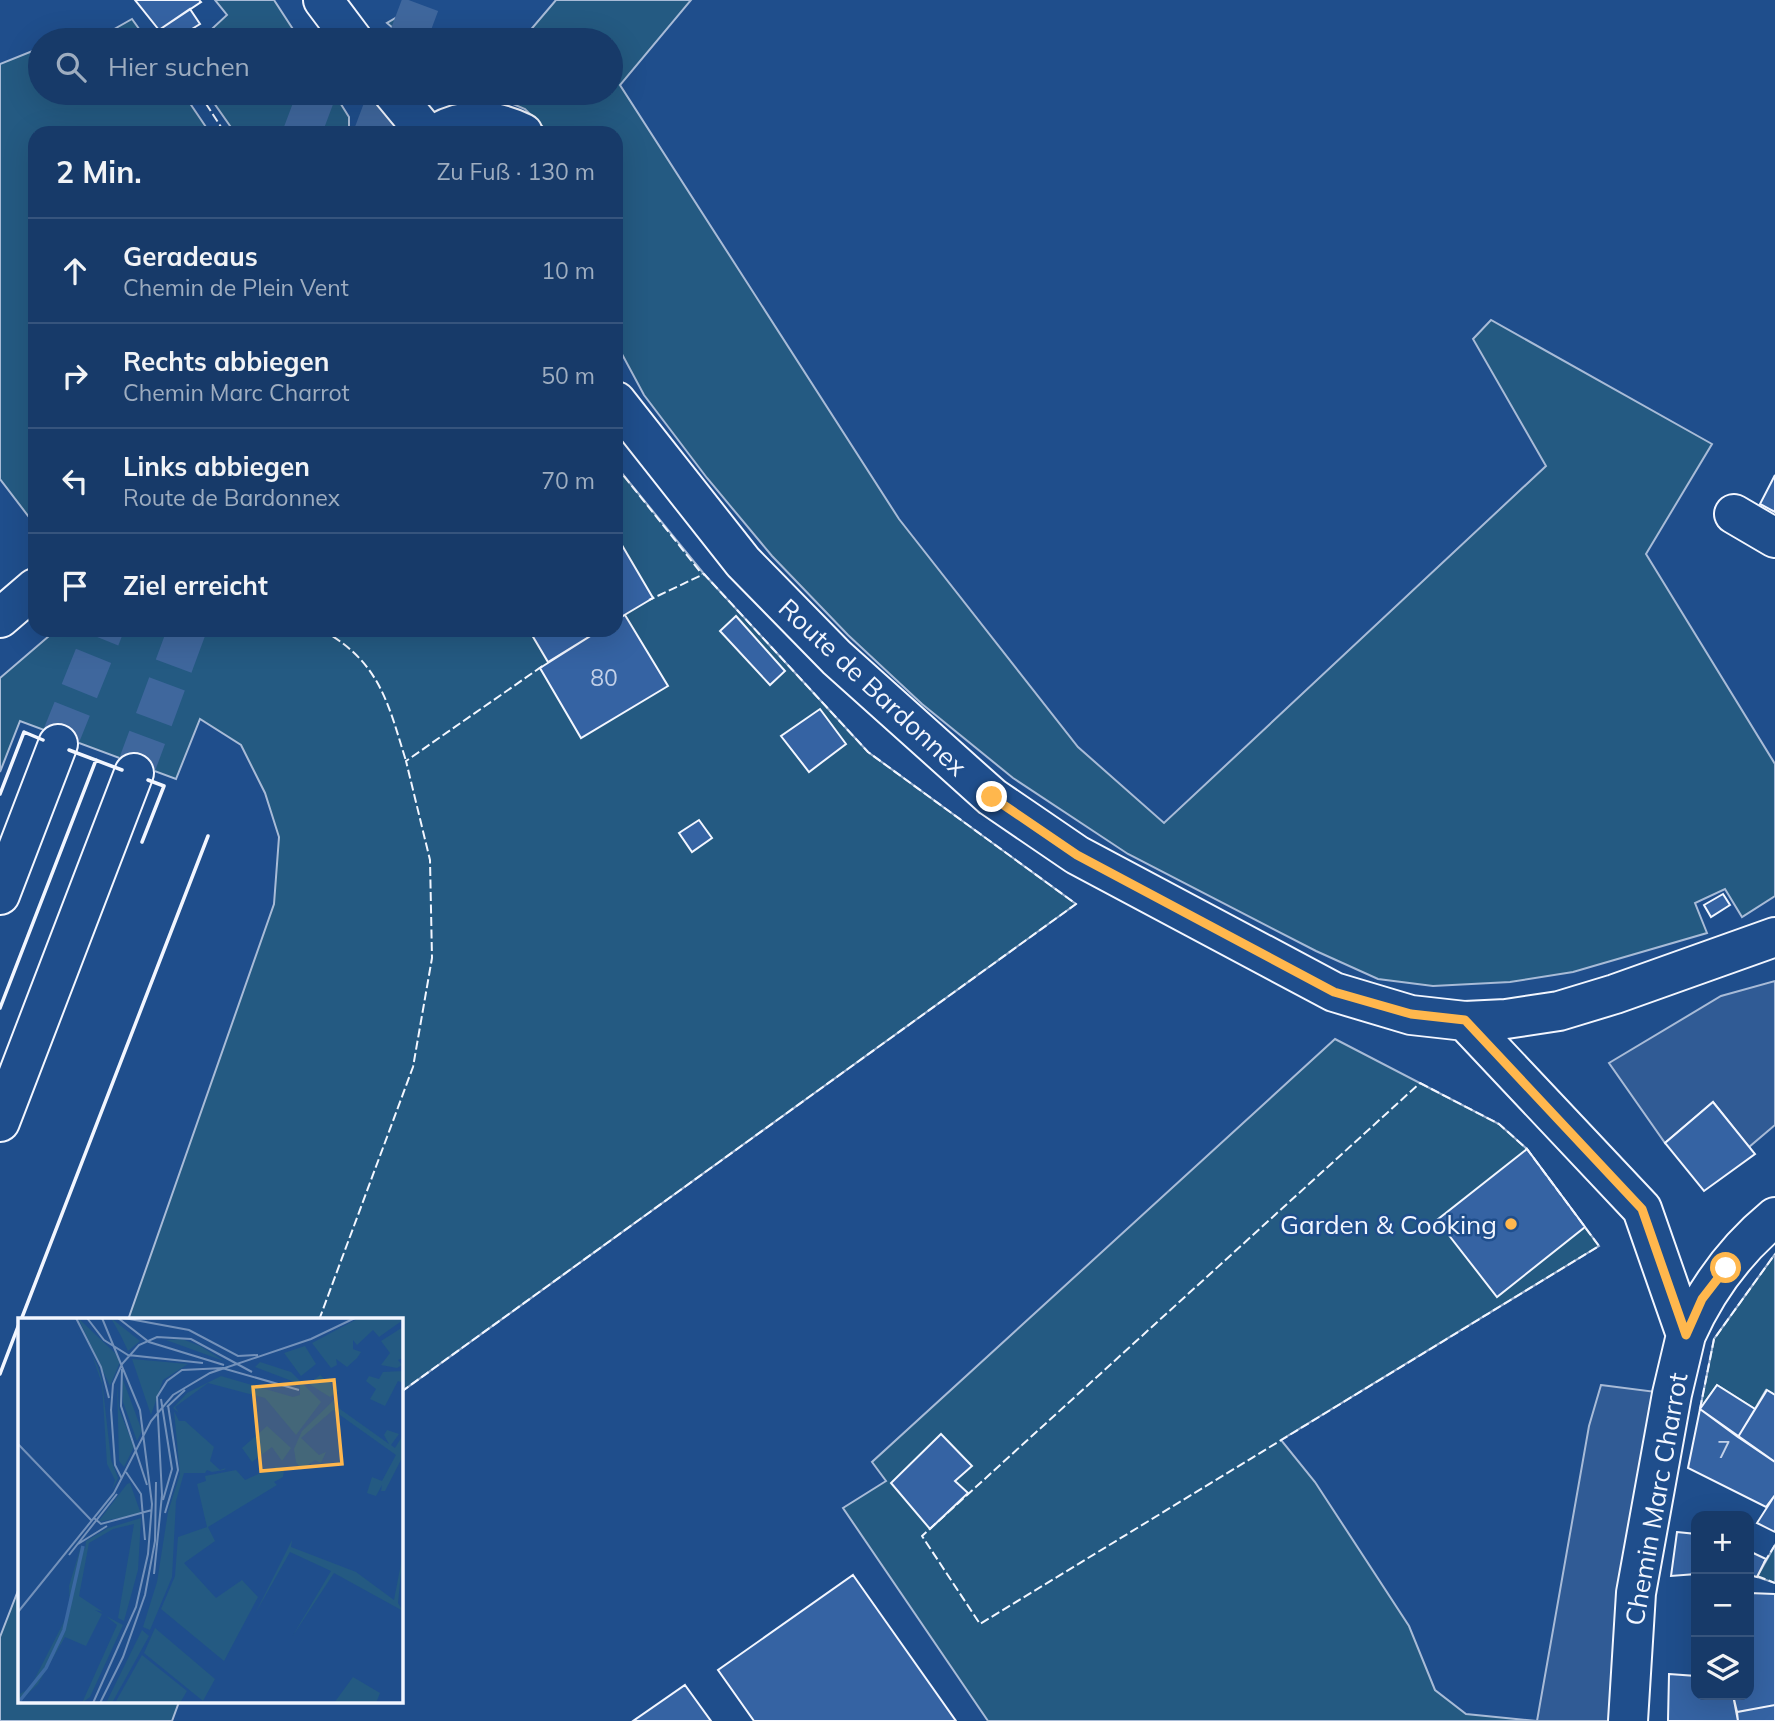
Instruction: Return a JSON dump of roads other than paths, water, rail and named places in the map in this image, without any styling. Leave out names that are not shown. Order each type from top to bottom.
[{"type":"main road","points":[[323,0],[343,28]]},
{"type":"main road","points":[[403,105],[420,126]]},
{"type":"main road","points":[[454,126],[466,121],[488,120],[504,126]]},
{"type":"main road","name":"Route de Bardonnex","points":[[623,410],[743,562],[837,658],[992,797],[1077,855],[1334,992],[1411,1014],[1465,1020],[1506,1019],[1559,1011],[1669,977],[1775,937]]},
{"type":"main road","points":[[1734,514],[1775,538]]},
{"type":"main road","points":[[0,618],[28,594]]},
{"type":"main road","points":[[0,895],[58,744]]},
{"type":"main road","points":[[0,1122],[134,773]]},
{"type":"main road","name":"Chemin Marc Charrot","points":[[1465,1020],[1642,1209],[1686,1335],[1672,1394],[1636,1593],[1628,1721]]},
{"type":"main road","points":[[1686,1335],[1702,1299],[1745,1241],[1775,1217]]},
{"type":"tunnel","points":[[412,28],[422,0]]},
{"type":"tunnel","points":[[305,126],[312,105]]},
{"type":"tunnel","points":[[376,126],[384,105]]},
{"type":"tunnel","points":[[58,744],[101,637]]},
{"type":"tunnel","points":[[134,773],[184,637]]},
{"type":"place","name":"Garden & Cooking","points":[[1511,1224]]}]
